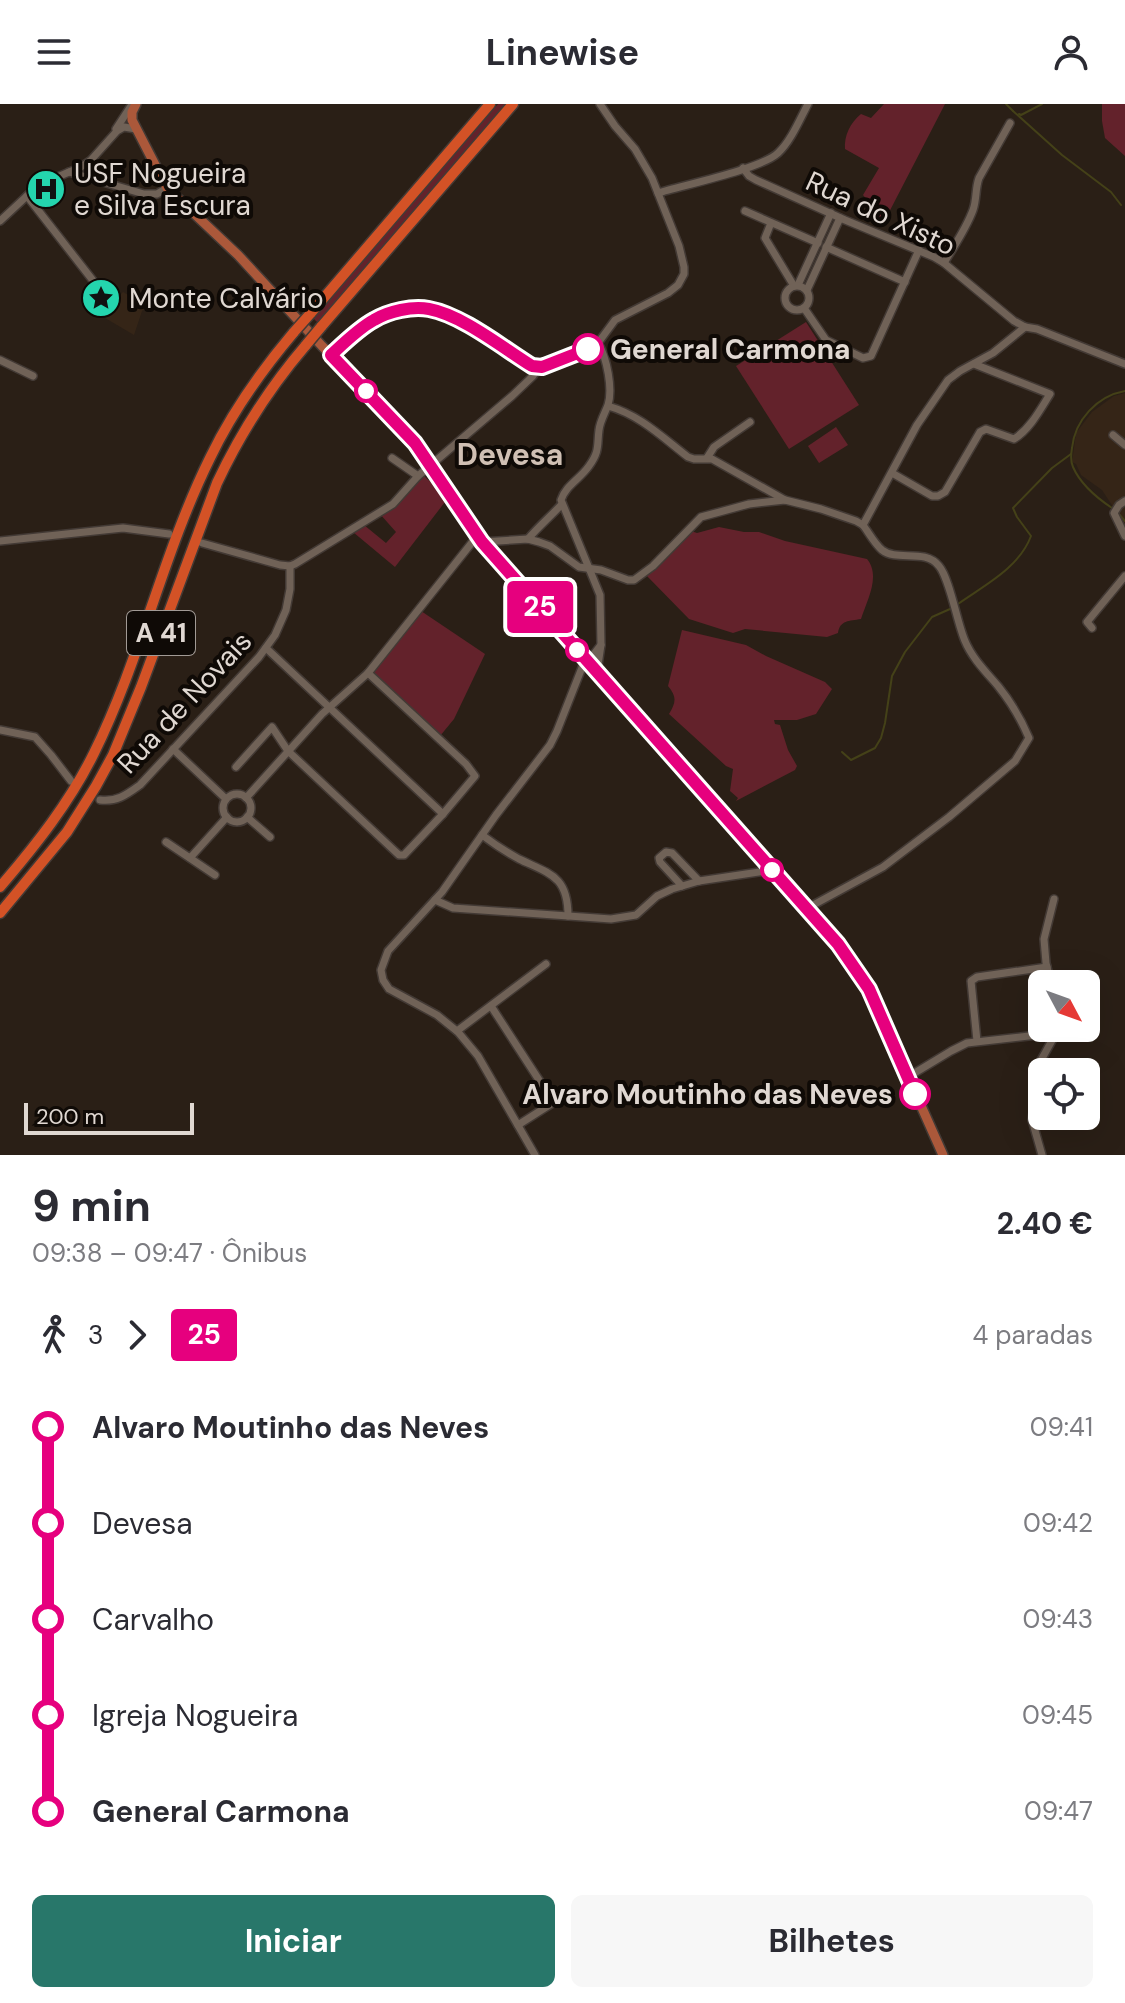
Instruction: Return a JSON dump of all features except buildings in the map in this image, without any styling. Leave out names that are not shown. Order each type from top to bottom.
[{"type":"highway","name":"A 41","points":[[0,887],[49,827],[90,762],[120,695],[193,495],[246,395],[294,332],[490,104]]},
{"type":"highway","name":"A 41","points":[[0,913],[67,832],[104,772],[141,687],[217,483],[250,420],[276,381],[513,104]]},
{"type":"main road","points":[[134,104],[132,116],[136,129],[167,188],[238,255],[400,425],[480,538],[838,944],[862,978],[943,1155]]},
{"type":"street","points":[[0,221],[48,181],[81,167],[97,155],[134,104]]},
{"type":"street","points":[[331,355],[373,320],[392,312],[426,308],[461,322],[538,368],[583,352],[598,343],[615,320],[678,285],[684,274],[679,246],[652,178],[635,149],[600,104]]},
{"type":"street","points":[[658,193],[770,158],[780,152],[808,104]]},
{"type":"street","points":[[944,263],[973,209],[979,178],[1010,123]]},
{"type":"street","points":[[113,134],[124,127],[136,129]]},
{"type":"street","name":"Rua do Xisto","points":[[743,168],[756,180],[944,263],[1025,327],[1125,364]]},
{"type":"street","points":[[69,172],[144,194],[157,194],[167,188]]},
{"type":"street","points":[[27,196],[110,300]]},
{"type":"street","points":[[745,211],[818,243]]},
{"type":"street","points":[[831,213],[796,286],[787,291],[785,302],[793,310],[804,308],[809,302],[807,290],[840,218]]},
{"type":"street","points":[[771,223],[765,238],[796,286],[807,290]]},
{"type":"street","points":[[826,247],[905,282]]},
{"type":"street","points":[[804,308],[826,340],[867,358],[871,356],[919,250]]},
{"type":"street","points":[[863,525],[917,425],[948,380],[993,353],[1025,327]]},
{"type":"street","points":[[597,672],[601,645],[600,595],[562,504],[566,489],[595,456],[599,430],[609,402],[607,369],[598,343]]},
{"type":"street","points":[[0,360],[33,376]]},
{"type":"street","points":[[892,473],[932,496],[938,496],[945,492],[980,432],[986,429],[1014,439],[1019,437],[1050,394],[974,364]]},
{"type":"street","points":[[202,543],[290,566],[393,504],[418,476],[512,396],[538,368]]},
{"type":"street","points":[[608,406],[641,420],[688,457],[707,458],[785,500],[856,521],[863,525],[883,551],[929,558],[939,565],[965,643],[1015,709],[1029,738],[1015,761],[949,817],[883,867],[808,910]]},
{"type":"street","points":[[707,458],[714,447],[750,422]]},
{"type":"street","points":[[1113,435],[1125,445]]},
{"type":"street","points":[[392,458],[418,476]]},
{"type":"street","points":[[246,798],[329,707],[368,673],[480,538],[528,539],[550,546],[579,567],[634,580],[653,566],[701,517],[749,504],[785,500]]},
{"type":"street","points":[[1125,501],[1114,513],[1125,536]]},
{"type":"street","points":[[528,539],[562,504]]},
{"type":"street","points":[[0,541],[123,528],[169,534]]},
{"type":"street","name":"Rua de Novais","points":[[100,800],[119,799],[140,785],[266,648],[286,610],[290,566]]},
{"type":"street","points":[[1092,628],[1087,622],[1125,576]]},
{"type":"street","points":[[535,1155],[478,1056],[457,1031],[437,1015],[389,989],[381,970],[388,951],[435,900],[550,745],[585,660],[601,645]]},
{"type":"street","points":[[266,648],[443,814]]},
{"type":"street","points":[[236,767],[272,727],[288,751],[399,855],[404,855],[474,780],[473,772],[368,673]]},
{"type":"street","points":[[0,730],[35,737],[71,781]]},
{"type":"street","points":[[173,749],[226,799]]},
{"type":"street","points":[[235,794],[246,798],[251,806],[247,817],[237,821],[227,817],[223,806],[226,799],[235,794]]},
{"type":"street","points":[[190,858],[227,817]]},
{"type":"street","points":[[247,817],[270,837]]},
{"type":"street","points":[[482,835],[507,852],[553,875],[568,901],[568,916]]},
{"type":"street","points":[[166,842],[215,875]]},
{"type":"street","points":[[682,886],[660,862],[659,858],[666,852],[672,853],[699,881]]},
{"type":"street","points":[[435,900],[453,908],[611,919],[636,915],[657,896],[682,886],[772,870]]},
{"type":"street","points":[[1048,970],[1044,939],[1054,899]]},
{"type":"street","points":[[457,1031],[546,964]]},
{"type":"street","points":[[977,1041],[971,981],[977,977],[1047,967]]},
{"type":"street","points":[[491,1006],[552,1100],[551,1104],[518,1125]]},
{"type":"street","points":[[908,1077],[959,1046],[1028,1036]]},
{"type":"street","points":[[1042,1155],[1032,1120],[1040,1062],[1050,1042]]},
{"type":"shaded area","points":[[498,104],[506,104],[318,323],[313,318]]},
{"type":"shaded area","points":[[884,104],[945,104],[885,220],[871,215],[869,202],[863,195],[879,168],[845,149],[848,130],[857,118],[861,114],[871,118]]},
{"type":"shaded area","points":[[1102,104],[1125,104],[1125,156],[1105,138]]},
{"type":"shaded area","points":[[123,292],[147,305],[134,335],[100,315]]},
{"type":"shaded area","points":[[806,322],[859,405],[789,449],[736,366]]},
{"type":"shaded area","points":[[1125,393],[1125,525],[1102,490],[1081,475],[1072,462],[1076,433],[1092,412],[1114,396]]},
{"type":"shaded area","points":[[836,427],[848,445],[819,463],[808,446]]},
{"type":"shaded area","points":[[424,476],[448,498],[395,567],[353,532],[364,525],[386,543],[396,532],[380,514],[392,507]]},
{"type":"shaded area","points":[[719,527],[759,532],[785,541],[867,559],[873,580],[861,619],[846,622],[838,633],[827,637],[745,629],[733,633],[689,619],[646,575],[691,531],[697,533]]},
{"type":"shaded area","points":[[421,611],[485,654],[454,719],[440,736],[374,674]]},
{"type":"shaded area","points":[[682,630],[746,645],[825,682],[832,689],[816,714],[797,720],[774,720],[775,724],[780,725],[797,766],[795,770],[736,801],[738,798],[730,791],[733,769],[669,714],[674,700],[668,686]]},
{"type":"waterway","points":[[1006,104],[1013,111]]},
{"type":"waterway","points":[[1019,114],[1042,104]]},
{"type":"waterway","points":[[1013,111],[1062,155],[1111,192],[1121,205]]},
{"type":"waterway","points":[[1112,508],[1080,479],[1072,465],[1071,453],[1078,428],[1089,411],[1105,398],[1125,391]]},
{"type":"waterway","points":[[958,604],[1010,567],[1026,547],[1031,536],[1013,508],[1052,468],[1071,454]]},
{"type":"waterway","points":[[1119,514],[1125,521]]},
{"type":"waterway","points":[[842,752],[851,760],[875,748],[885,723],[892,676],[905,652],[932,617],[950,609]]},
{"type":"bus line","name":"25","points":[[588,349],[538,368],[461,322],[426,308],[392,312],[373,320],[331,355],[415,443],[482,542],[838,944],[869,989],[915,1094]]},
{"type":"place","name":"USF Nogueira e Silva Escura","points":[[46,189]]},
{"type":"place","name":"Monte Calvário","points":[[101,298]]},
{"type":"place","name":"General Carmona","points":[[588,349]]},
{"type":"place","name":"Alvaro Moutinho das Neves","points":[[915,1094]]},
{"type":"district","name":"Devesa","points":[[510,455]]}]
